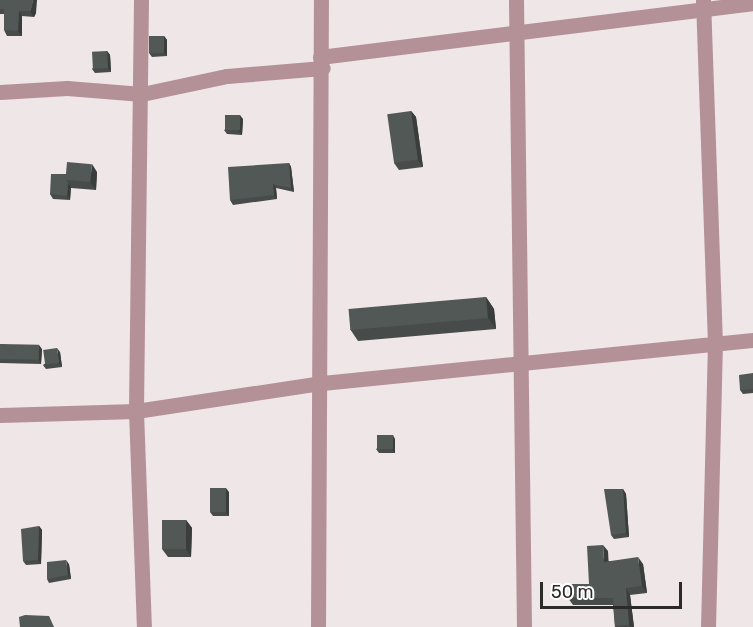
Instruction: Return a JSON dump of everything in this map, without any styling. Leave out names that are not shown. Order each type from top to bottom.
[{"type":"street","points":[[141,0],[142,94],[136,411],[144,627]]},
{"type":"street","points":[[318,627],[322,383],[321,0]]},
{"type":"street","points":[[516,0],[524,627]]},
{"type":"street","points":[[0,92],[66,88],[142,94],[227,76],[516,31],[703,4],[753,3]]},
{"type":"street","points":[[703,4],[715,342],[708,627]]},
{"type":"street","points":[[0,416],[136,411],[322,383],[753,340]]},
{"type":"building","points":[[0,0],[33,0],[30,11],[19,11],[18,31],[4,30],[4,9],[0,9]]},
{"type":"building","points":[[149,36],[164,36],[164,53],[149,53]]},
{"type":"building","points":[[107,51],[108,68],[93,69],[92,52]]},
{"type":"building","points":[[411,111],[418,160],[394,163],[387,114]]},
{"type":"building","points":[[225,115],[240,115],[240,130],[225,130]]},
{"type":"building","points":[[67,162],[92,164],[90,182],[65,180]]},
{"type":"building","points":[[289,163],[291,188],[273,184],[274,195],[230,200],[228,167]]},
{"type":"building","points":[[51,174],[66,174],[67,196],[50,194]]},
{"type":"building","points":[[486,297],[488,318],[350,330],[349,309]]},
{"type":"building","points":[[0,344],[39,345],[39,360],[0,359]]},
{"type":"building","points":[[57,348],[59,363],[45,365],[43,350]]},
{"type":"building","points":[[753,373],[753,389],[740,390],[739,375]]},
{"type":"building","points":[[377,435],[393,435],[393,449],[377,449]]},
{"type":"building","points":[[210,488],[226,488],[226,512],[210,512]]},
{"type":"building","points":[[604,489],[623,489],[626,533],[611,535]]},
{"type":"building","points":[[162,520],[186,520],[186,549],[162,549]]},
{"type":"building","points":[[39,526],[38,560],[23,561],[21,529]]},
{"type":"building","points":[[603,545],[604,562],[638,557],[642,586],[626,588],[629,625],[615,626],[613,598],[568,598],[569,584],[589,584],[587,546]]},
{"type":"building","points":[[66,560],[68,575],[47,579],[47,562]]},
{"type":"building","points":[[49,616],[54,627],[20,627],[19,617]]}]
